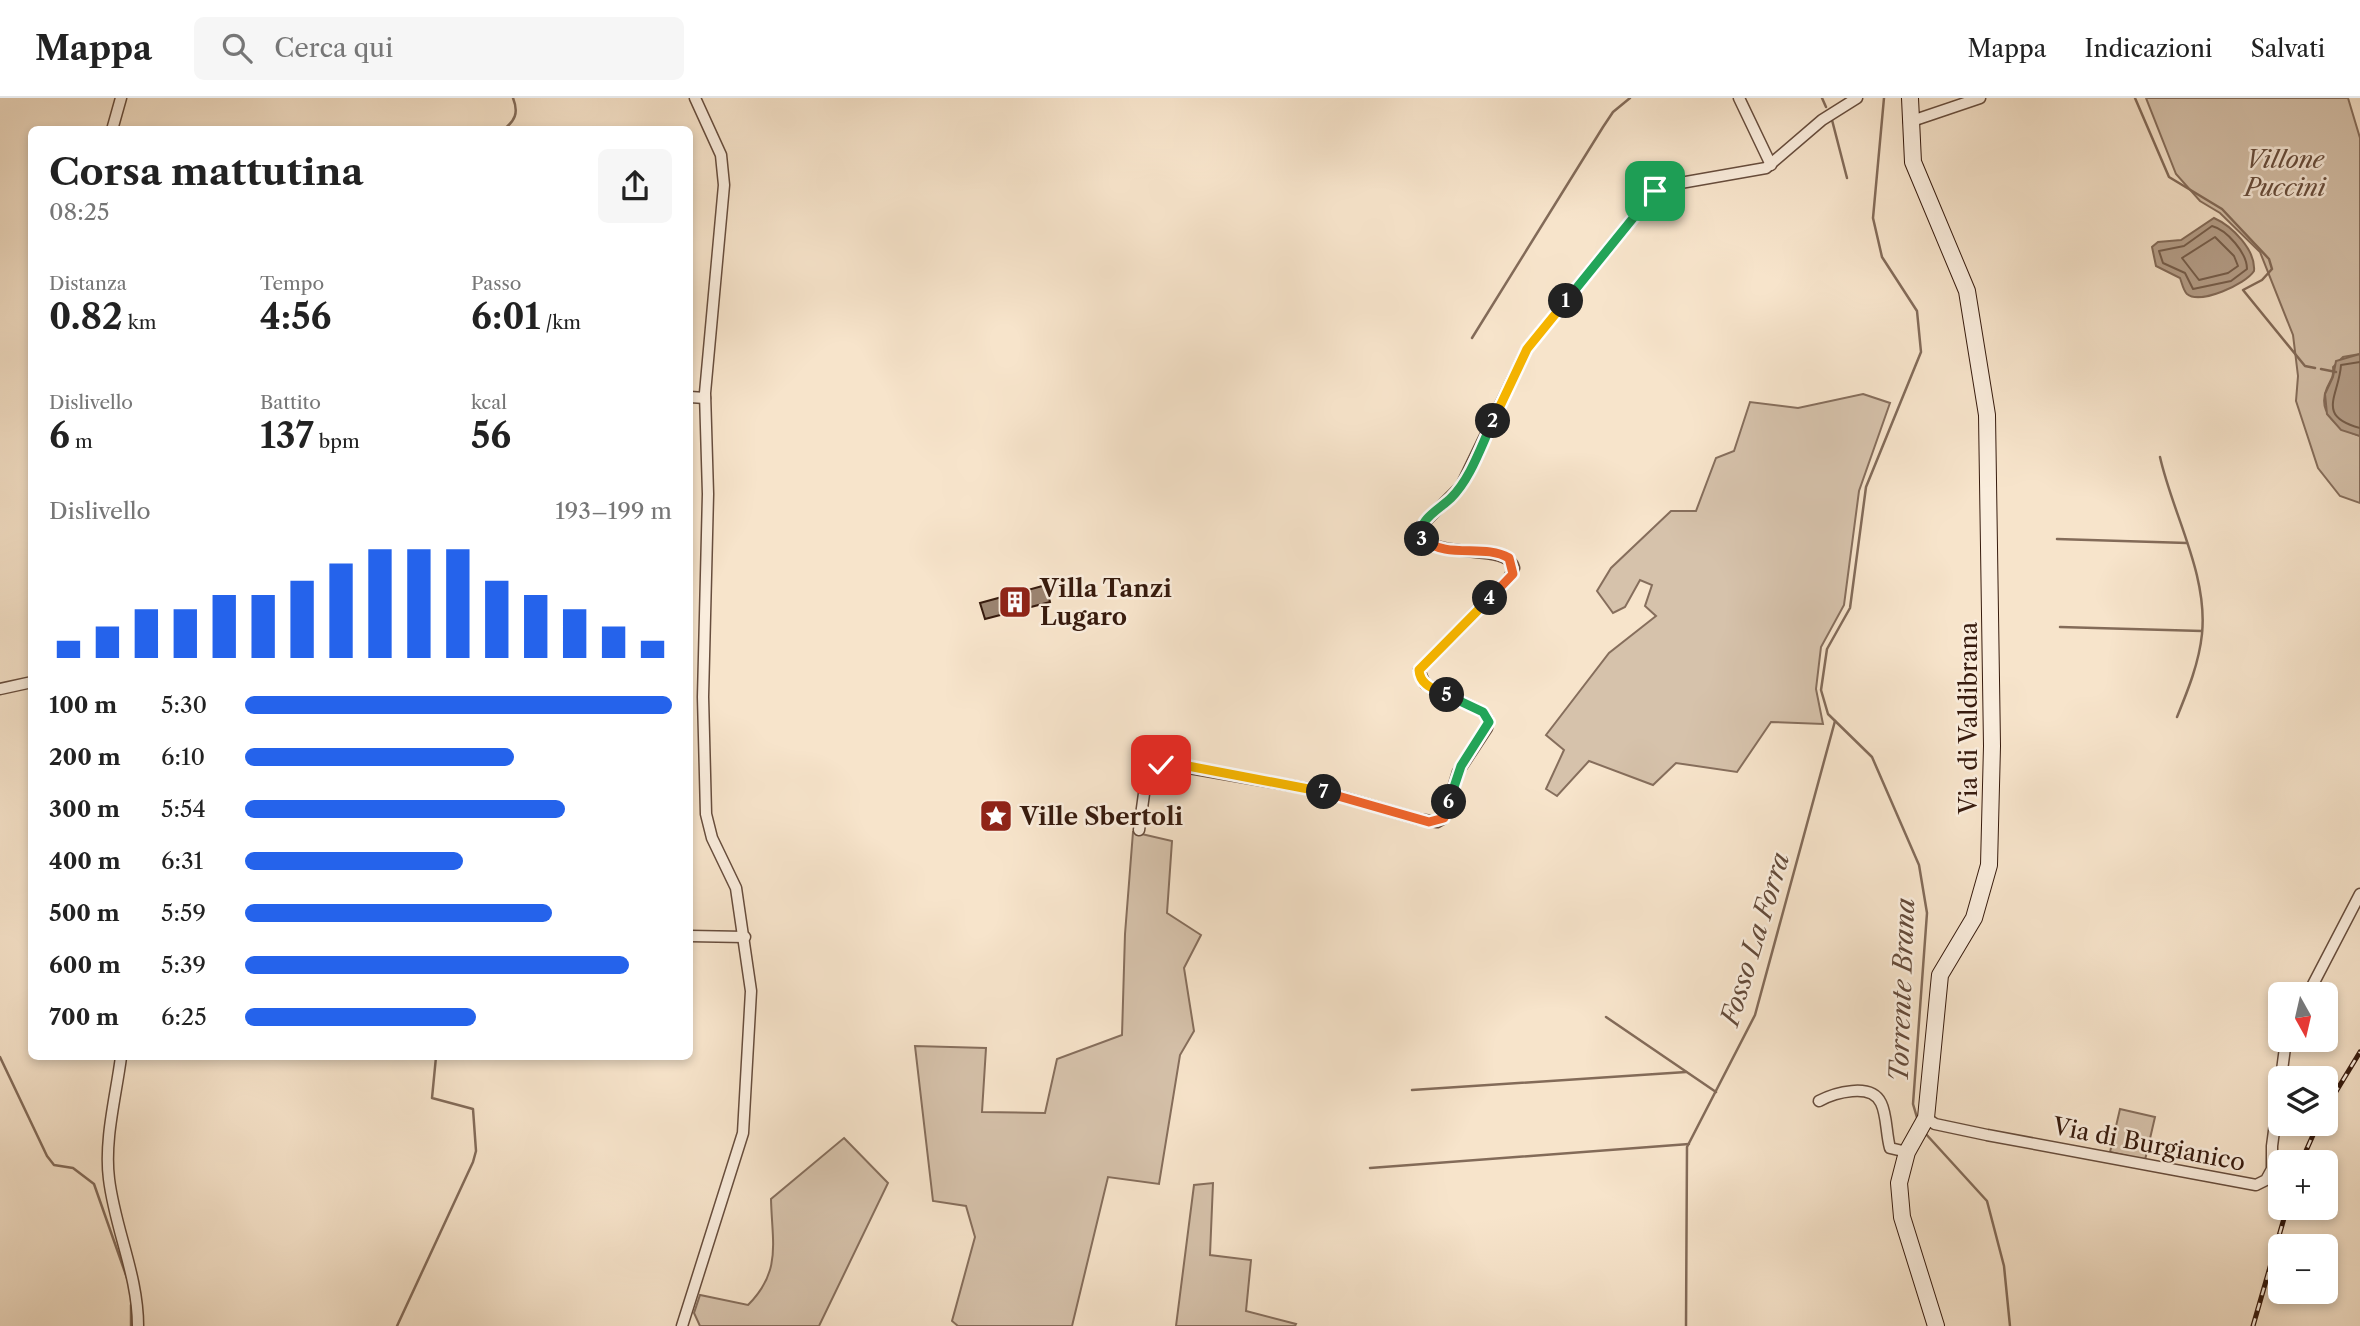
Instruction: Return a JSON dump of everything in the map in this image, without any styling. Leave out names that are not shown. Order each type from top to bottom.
[{"type":"street","points":[[112,126],[121,98]]},
{"type":"street","points":[[682,1326],[743,1133],[751,991],[745,937],[734,882],[712,838],[706,814],[703,697],[708,494],[705,398],[724,185],[717,145],[695,98]]},
{"type":"street","points":[[1739,98],[1770,165]]},
{"type":"street","points":[[1139,830],[1147,772],[1153,767],[1166,764],[1322,791],[1418,820],[1437,822],[1444,818],[1461,766],[1487,728],[1486,715],[1428,686],[1419,672],[1514,572],[1513,564],[1503,555],[1456,552],[1433,547],[1421,537],[1421,527],[1461,486],[1532,343],[1646,201],[1652,188],[1661,180],[1702,180],[1756,171],[1770,165],[1822,120],[1857,98]]},
{"type":"street","name":"Via di Valdibrana","points":[[1910,98],[1909,122],[1915,170],[1967,291],[1985,397],[1989,493],[1992,836],[1985,888],[1974,918],[1940,975],[1925,1120],[1907,1152],[1899,1183],[1902,1217],[1936,1326]]},
{"type":"street","points":[[1909,122],[1980,98]]},
{"type":"street","points":[[693,397],[705,398]]},
{"type":"street","points":[[0,689],[28,683]]},
{"type":"street","points":[[2314,982],[2360,894]]},
{"type":"street","points":[[693,936],[745,937]]},
{"type":"street","name":"Via di Burgianico","points":[[1925,1120],[1987,1135],[2256,1185],[2266,1180],[2272,1169],[2272,1146],[2284,1052]]},
{"type":"street","points":[[121,1060],[108,1164],[113,1201],[137,1298],[138,1326]]},
{"type":"street","points":[[1819,1101],[1859,1090],[1878,1098],[1883,1106],[1890,1148],[1907,1152]]},
{"type":"green space","name":"Villone Puccini","points":[[2146,98],[2348,98],[2360,138],[2360,354],[2343,357],[2333,367],[2333,376],[2324,397],[2327,412],[2332,419],[2344,429],[2360,436],[2360,503],[2340,496],[2318,468],[2296,401],[2298,376],[2293,335],[2260,252],[2220,213],[2200,201],[2176,174]]},
{"type":"green space","points":[[1863,394],[1890,403],[1859,491],[1844,605],[1821,647],[1816,689],[1823,724],[1771,722],[1737,772],[1676,763],[1653,785],[1589,761],[1557,796],[1546,789],[1564,750],[1546,735],[1609,653],[1656,616],[1645,606],[1652,585],[1640,580],[1625,607],[1613,613],[1597,591],[1611,568],[1671,511],[1696,511],[1716,458],[1734,451],[1750,402],[1798,408]]},
{"type":"green space","points":[[1133,832],[1172,841],[1167,913],[1201,935],[1184,968],[1194,1031],[1180,1055],[1159,1184],[1108,1177],[1072,1326],[958,1326],[952,1321],[975,1237],[966,1206],[933,1201],[915,1046],[986,1048],[982,1112],[1045,1113],[1057,1059],[1122,1035],[1125,934]]},
{"type":"green space","points":[[2120,1109],[2155,1117],[2145,1160],[2110,1152]]},
{"type":"green space","points":[[844,1138],[888,1183],[819,1326],[700,1326],[694,1313],[700,1295],[748,1305],[759,1292],[766,1280],[773,1256],[771,1199]]},
{"type":"green space","points":[[1213,1183],[1210,1255],[1251,1260],[1246,1311],[1296,1324],[1295,1326],[1176,1326],[1194,1185]]},
{"type":"water","points":[[2214,218],[2228,227],[2247,247],[2254,263],[2254,271],[2242,282],[2222,292],[2193,297],[2187,294],[2180,278],[2156,266],[2152,247],[2158,242],[2181,240]]},
{"type":"water","points":[[2360,354],[2360,436],[2341,430],[2327,414],[2325,394],[2333,377],[2336,361]]},
{"type":"building","name":"Villa Tanzi Lugaro","points":[[1046,585],[1050,602],[985,619],[980,603]]},
{"type":"waterway","points":[[507,126],[515,116],[513,98]]},
{"type":"waterway","points":[[1472,338],[1603,127],[1613,112],[1630,98]]},
{"type":"waterway","points":[[1822,98],[1826,107]]},
{"type":"waterway","name":"Torrente Brana","points":[[1884,98],[1873,218],[1882,257],[1917,311],[1921,352],[1866,487],[1850,608],[1827,649],[1821,690],[1828,714],[1872,757],[1919,865],[1927,913],[1913,1104],[1918,1121]]},
{"type":"waterway","points":[[2135,98],[2169,177],[2222,209],[2269,259],[2272,269],[2262,280],[2243,290],[2305,366],[2315,368]]},
{"type":"waterway","points":[[1832,120],[1847,178]]},
{"type":"waterway","points":[[2321,369],[2336,372]]},
{"type":"waterway","points":[[2160,457],[2195,567],[2202,612],[2198,655],[2177,717]]},
{"type":"waterway","points":[[2057,539],[2187,543]]},
{"type":"waterway","points":[[2060,627],[2202,631]]},
{"type":"waterway","name":"Fosso La Forra","points":[[1686,1326],[1687,1147],[1755,1015],[1835,721]]},
{"type":"waterway","points":[[1606,1017],[1716,1092]]},
{"type":"waterway","points":[[0,1057],[47,1156],[54,1165],[73,1168],[94,1184],[127,1278]]},
{"type":"waterway","points":[[397,1326],[476,1151],[473,1109],[432,1098],[436,1060]]},
{"type":"waterway","points":[[1412,1090],[1686,1072]]},
{"type":"waterway","name":"Torrente Brana","points":[[1925,1133],[1987,1201],[2004,1266],[2010,1326]]},
{"type":"waterway","points":[[1370,1168],[1689,1144]]},
{"type":"waterway","points":[[131,1305],[131,1326]]},
{"type":"railway","points":[[2338,1088],[2360,1052]]},
{"type":"railway","points":[[2306,1150],[2313,1136]]},
{"type":"railway","points":[[2253,1326],[2284,1220]]},
{"type":"place","name":"Villa Tanzi Lugaro","points":[[1015,602]]},
{"type":"place","name":"Ville Sbertoli","points":[[996,816]]},
{"type":"route","points":[[1161,765],[1188,766],[1322,791],[1418,820],[1437,822],[1444,818],[1458,772],[1487,728],[1488,720],[1483,712],[1430,687],[1420,678],[1419,670],[1513,574],[1514,568],[1511,560],[1503,555],[1456,552],[1433,547],[1421,537],[1421,527],[1461,486],[1524,354],[1655,191]]}]
